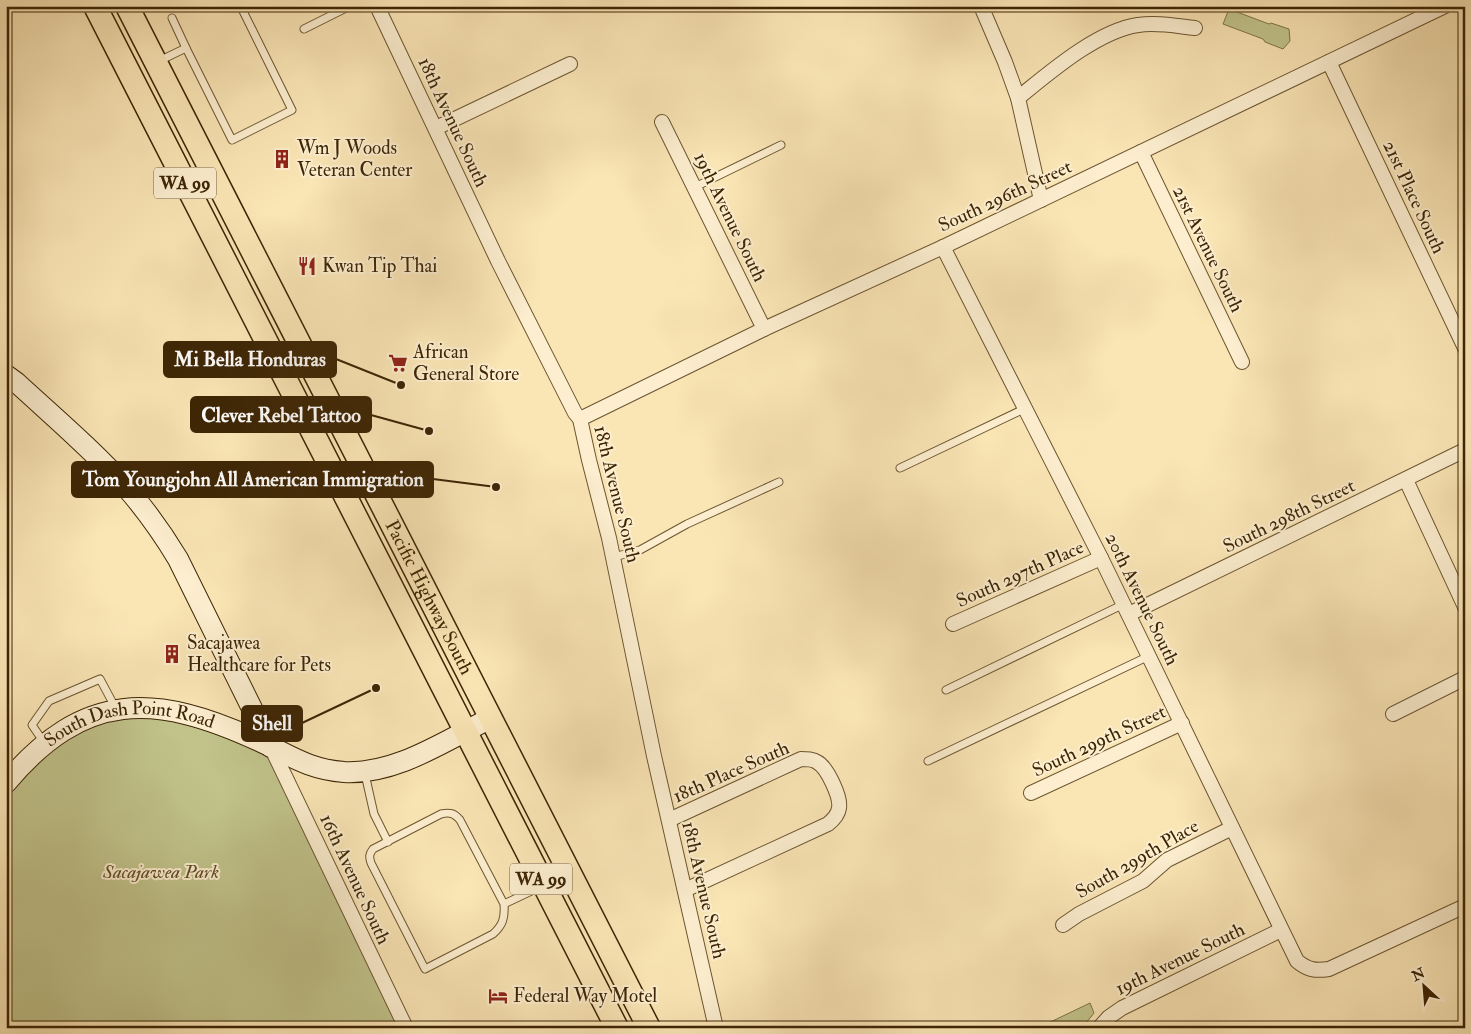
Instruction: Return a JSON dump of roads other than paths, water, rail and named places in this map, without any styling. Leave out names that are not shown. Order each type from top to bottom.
[{"type":"main road","name":"Pacific Highway South","points":[[95,6],[465,731],[618,1026]]},
{"type":"main road","points":[[112,6],[149,80],[203,154]]},
{"type":"main road","name":"Pacific Highway South","points":[[127,6],[649,1028]]},
{"type":"main road","points":[[6,376],[17,383],[100,460],[126,487],[166,539],[186,574],[271,747]]},
{"type":"main road","name":"South Dash Point Road","points":[[6,783],[18,769],[54,736],[80,722],[116,709],[145,707],[184,713],[223,726],[304,764],[345,772],[364,771],[404,761],[491,718]]},
{"type":"street","name":"18th Avenue South","points":[[377,6],[498,261],[575,413],[580,419],[588,460],[614,557],[654,756],[716,1028]]},
{"type":"street","points":[[981,6],[1018,98],[1041,200]]},
{"type":"street","name":"South 296th Street","points":[[580,419],[764,329],[1041,200],[1445,6]]},
{"type":"street","points":[[1018,98],[1075,55],[1098,40],[1121,29],[1150,24],[1195,28]]},
{"type":"street","name":"21st Place South","points":[[1329,62],[1465,348]]},
{"type":"street","points":[[436,128],[570,64]]},
{"type":"street","name":"19th Avenue South","points":[[662,122],[764,329]]},
{"type":"street","name":"21st Avenue South","points":[[1141,152],[1242,362]]},
{"type":"street","name":"20th Avenue South","points":[[943,246],[1101,558],[1297,961],[1306,968],[1315,971],[1329,969],[1465,906]]},
{"type":"street","name":"South 298th Street","points":[[1126,609],[1406,480],[1465,450]]},
{"type":"street","points":[[1406,480],[1465,607]]},
{"type":"street","name":"South 297th Place","points":[[953,624],[1101,558]]},
{"type":"street","points":[[1393,714],[1465,678]]},
{"type":"street","name":"South 299th Street","points":[[1031,793],[1182,723]]},
{"type":"street","name":"16th Avenue South","points":[[271,747],[406,1028]]},
{"type":"street","name":"18th Place South","points":[[669,820],[801,760],[808,759],[823,766],[839,799],[836,817],[828,824],[685,890]]},
{"type":"street","name":"South 299th Place","points":[[1064,926],[1079,914],[1143,881],[1167,860],[1232,828]]},
{"type":"street","name":"19th Avenue South","points":[[1099,1028],[1109,1017],[1122,1008],[1281,930]]},
{"type":"lane","points":[[304,29],[350,6]]},
{"type":"lane","points":[[172,18],[232,140],[292,110],[242,9]]},
{"type":"lane","points":[[156,63],[186,48]]},
{"type":"lane","points":[[694,188],[781,145]]},
{"type":"lane","points":[[900,468],[1026,408]]},
{"type":"lane","points":[[614,557],[640,550],[687,524],[779,482]]},
{"type":"lane","points":[[946,690],[1126,609]]},
{"type":"lane","points":[[928,761],[1149,656]]},
{"type":"lane","points":[[45,744],[32,725],[49,701],[100,679],[116,709]]},
{"type":"lane","points":[[364,771],[374,814],[388,842]]},
{"type":"lane","points":[[449,812],[455,814],[460,820],[504,904],[505,917],[501,927],[493,934],[425,969],[369,858],[373,850],[441,814],[449,812]]},
{"type":"lane","points":[[504,904],[544,885]]},
{"type":"place","name":"Wm J Woods Veteran Center","points":[[282,159]]},
{"type":"place","name":"Kwan Tip Thai","points":[[307,266]]},
{"type":"place","name":"African General Store","points":[[398,363]]},
{"type":"place","name":"Mi Bella Honduras","points":[[401,385]]},
{"type":"place","name":"Clever Rebel Tattoo","points":[[429,431]]},
{"type":"place","name":"Tom Youngjohn All American Immigration","points":[[496,487]]},
{"type":"place","name":"Sacajawea Healthcare for Pets","points":[[172,654]]},
{"type":"place","name":"Shell","points":[[376,688]]},
{"type":"place","name":"Federal Way Motel","points":[[498,996]]},
{"type":"park label","name":"Sacajawea Park","points":[[161,872]]}]
